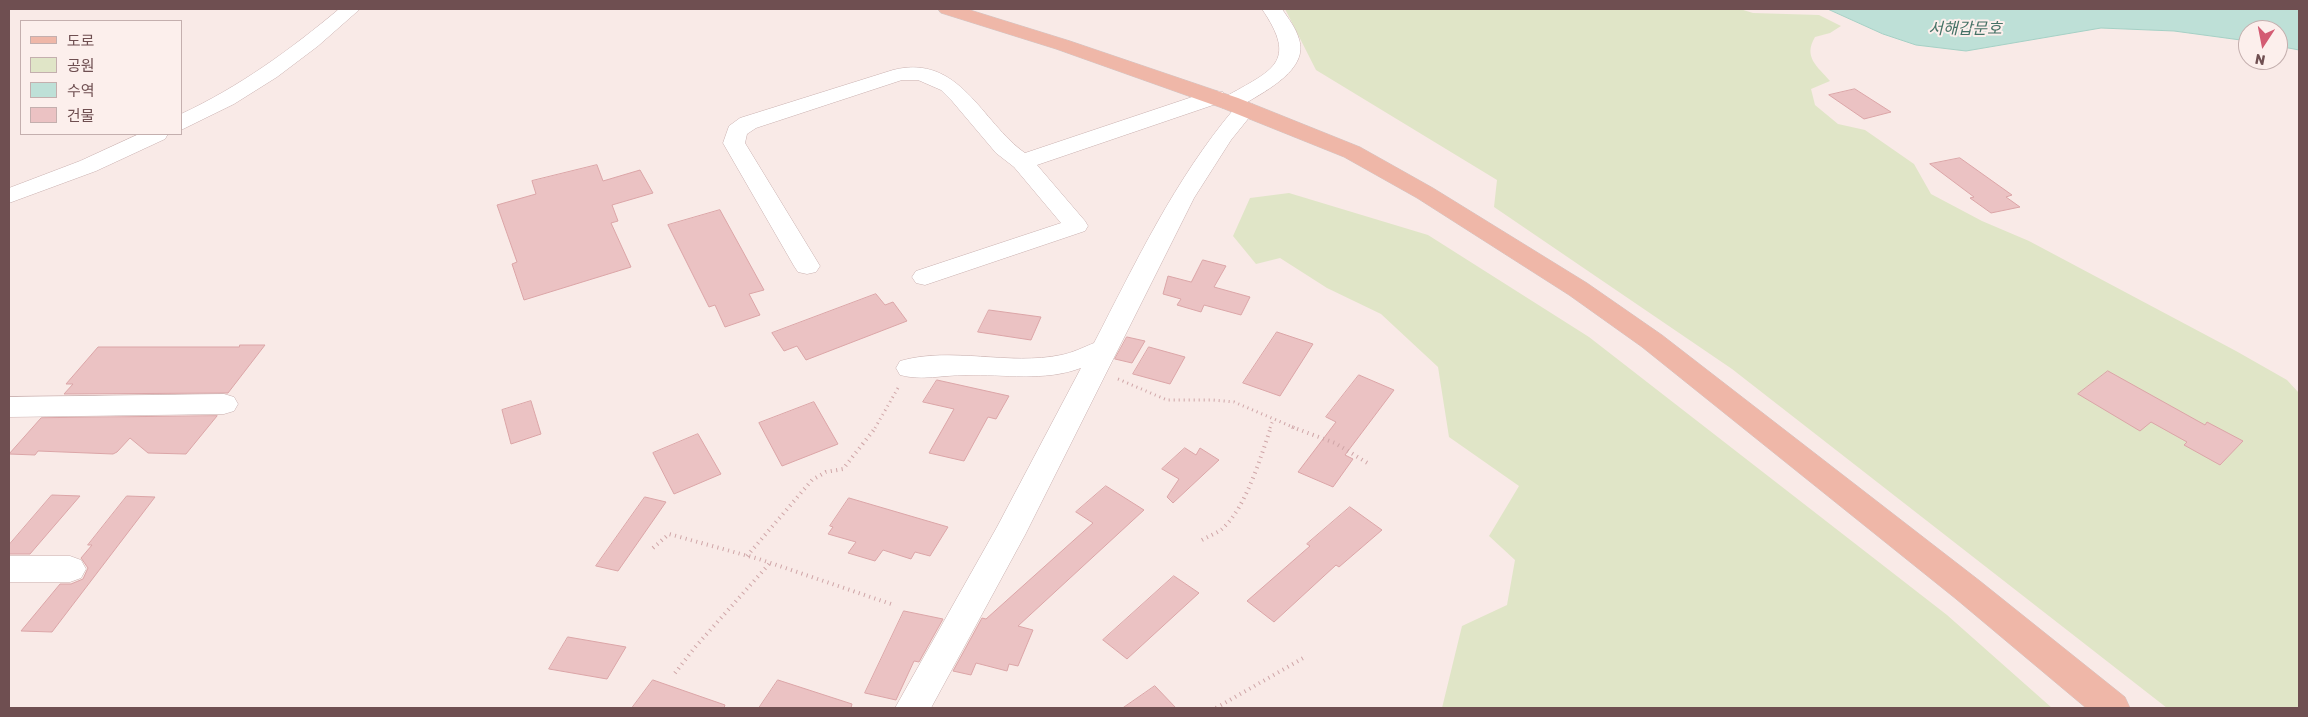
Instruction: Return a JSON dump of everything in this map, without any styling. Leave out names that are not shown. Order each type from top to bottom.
[{"type":"main road","points":[[948,9],[1063,45],[1230,103],[1352,152],[1425,194],[1578,288],[1652,341],[1968,590],[2112,708]]},
{"type":"street","points":[[182,122],[264,78],[314,42],[350,9]]},
{"type":"street","points":[[1022,162],[1230,103],[1261,84],[1289,59],[1292,51],[1288,35],[1272,9]]},
{"type":"street","points":[[807,266],[734,143],[738,131],[748,123],[900,74],[914,72],[929,74],[950,86],[1004,148],[1022,162],[1076,226],[926,277]]},
{"type":"street","points":[[913,708],[1009,535],[1182,198],[1222,137],[1230,103]]},
{"type":"street","points":[[9,196],[88,166],[155,135]]},
{"type":"street","points":[[910,368],[967,365],[1033,367],[1099,359]]},
{"type":"street","points":[[9,407],[224,404]]},
{"type":"street","points":[[9,569],[70,569]]},
{"type":"path","points":[[1099,359],[1166,400],[1192,401],[1212,398],[1231,402],[1273,420],[1331,440],[1359,455],[1369,464]]},
{"type":"path","points":[[747,556],[812,480],[826,472],[843,469],[873,431],[910,368]]},
{"type":"path","points":[[1202,540],[1221,530],[1233,518],[1257,469],[1273,420]]},
{"type":"path","points":[[653,548],[669,534],[770,563],[891,604]]},
{"type":"path","points":[[675,673],[770,563]]},
{"type":"path","points":[[1216,708],[1304,656]]},
{"type":"green space","points":[[1285,9],[1740,9],[1753,13],[1819,15],[1841,26],[1830,33],[1815,37],[1810,50],[1816,66],[1830,81],[1811,89],[1815,105],[1838,124],[1865,130],[1914,164],[1931,194],[1982,221],[2029,241],[2236,351],[2287,380],[2299,393],[2299,708],[2167,708],[1732,369],[1494,207],[1497,180],[1316,70]]},
{"type":"green space","points":[[1289,193],[1428,235],[1589,337],[1947,615],[2052,708],[1442,708],[1462,626],[1507,605],[1515,560],[1489,536],[1519,486],[1449,437],[1438,367],[1381,314],[1327,288],[1280,258],[1256,264],[1233,236],[1250,198]]},
{"type":"water","name":"서해갑문호","points":[[1828,9],[2299,9],[2299,50],[2288,48],[2288,20],[2238,20],[2238,40],[2174,31],[2101,28],[1966,51],[1916,45],[1883,34]]},
{"type":"building","points":[[1855,89],[1891,112],[1864,119],[1829,95]]},
{"type":"building","points":[[1960,158],[2012,195],[2006,197],[2020,207],[1991,213],[1970,198],[1974,197],[1930,164]]},
{"type":"building","points":[[597,165],[603,181],[640,170],[653,193],[612,205],[618,221],[611,223],[631,267],[524,300],[512,264],[517,262],[497,205],[536,194],[532,181]]},
{"type":"building","points":[[720,210],[764,290],[749,294],[760,315],[725,327],[715,305],[709,307],[668,225]]},
{"type":"building","points":[[1203,260],[1226,266],[1214,287],[1250,297],[1241,315],[1204,305],[1201,312],[1177,305],[1181,299],[1163,294],[1168,276],[1191,282]]},
{"type":"building","points":[[876,294],[885,305],[893,302],[907,321],[806,360],[797,346],[784,351],[772,333]]},
{"type":"building","points":[[989,310],[1041,317],[1031,340],[978,332]]},
{"type":"building","points":[[1277,332],[1313,344],[1280,396],[1243,383]]},
{"type":"building","points":[[1127,337],[1145,341],[1132,363],[1115,359]]},
{"type":"building","points":[[240,345],[265,345],[228,393],[64,394],[73,384],[66,384],[98,347],[239,347]]},
{"type":"building","points":[[1149,347],[1185,357],[1170,384],[1133,374]]},
{"type":"building","points":[[2108,371],[2205,425],[2207,422],[2243,441],[2220,465],[2184,445],[2187,442],[2151,422],[2140,431],[2078,394]]},
{"type":"building","points":[[1359,375],[1394,390],[1345,455],[1353,459],[1333,487],[1298,472],[1336,422],[1326,417]]},
{"type":"building","points":[[937,380],[1009,396],[996,419],[988,417],[964,461],[929,453],[954,409],[923,402]]},
{"type":"building","points":[[531,401],[541,434],[511,444],[502,410]]},
{"type":"building","points":[[814,402],[838,444],[782,466],[759,423]]},
{"type":"building","points":[[217,416],[186,454],[148,453],[130,438],[113,454],[38,451],[35,455],[9,454],[41,418]]},
{"type":"building","points":[[698,434],[721,474],[674,494],[653,453]]},
{"type":"building","points":[[1185,448],[1196,455],[1200,448],[1219,460],[1173,503],[1167,497],[1179,479],[1162,469]]},
{"type":"building","points":[[1106,486],[1144,510],[1018,626],[1033,630],[1018,666],[1009,664],[1007,671],[976,663],[971,675],[953,671],[982,618],[986,619],[1093,523],[1076,512]]},
{"type":"building","points":[[52,495],[80,496],[30,554],[9,554],[9,545]]},
{"type":"building","points":[[127,496],[155,497],[52,632],[21,631],[60,584],[71,584],[83,579],[88,568],[81,558],[92,545],[88,545]]},
{"type":"building","points":[[645,497],[666,502],[618,571],[596,566]]},
{"type":"building","points":[[849,498],[948,527],[930,556],[915,552],[911,559],[883,550],[875,561],[848,553],[856,542],[828,534],[833,527],[830,526]]},
{"type":"building","points":[[1350,507],[1382,530],[1339,567],[1336,565],[1274,622],[1247,601],[1310,546],[1307,544]]},
{"type":"building","points":[[1174,576],[1199,593],[1127,659],[1103,640]]},
{"type":"building","points":[[904,611],[943,619],[919,662],[914,661],[896,700],[865,693]]},
{"type":"building","points":[[568,637],[626,647],[607,679],[549,669]]},
{"type":"building","points":[[653,680],[725,705],[724,708],[632,708]]},
{"type":"building","points":[[778,680],[852,704],[851,708],[759,708]]},
{"type":"building","points":[[1155,686],[1176,708],[1123,708]]}]
